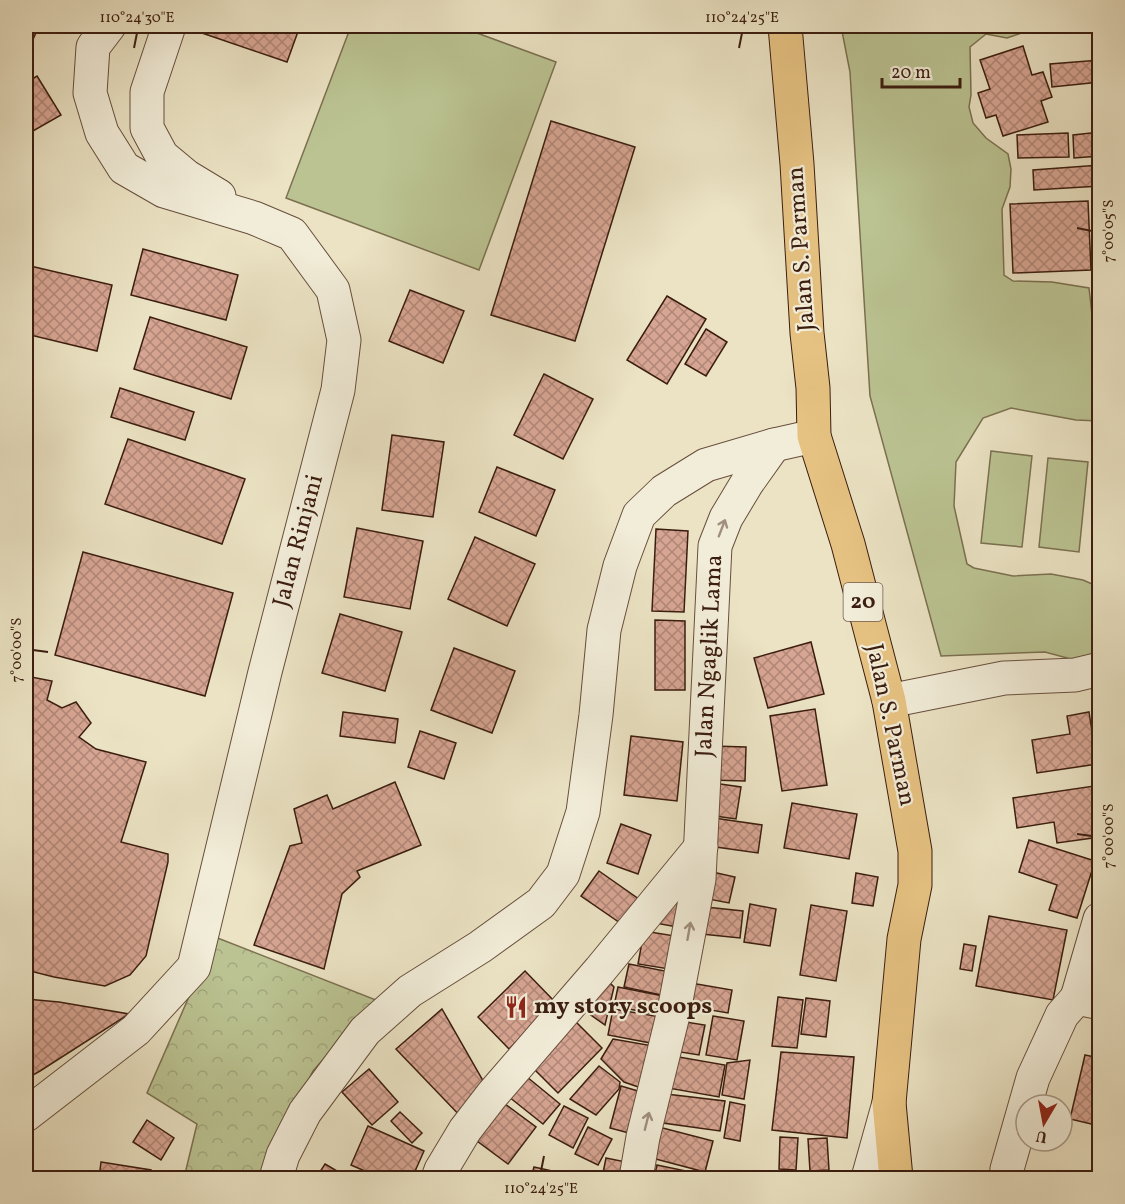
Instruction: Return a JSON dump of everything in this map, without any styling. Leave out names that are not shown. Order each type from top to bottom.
[{"type":"highway","name":"Jalan S. Parman","points":[[785,26],[813,388],[814,436],[848,544],[889,701],[915,851],[915,885],[904,939],[889,1103],[896,1179]]},
{"type":"street","name":"Jalan Rinjani","points":[[26,1115],[135,1030],[194,967],[265,672],[338,390],[344,340],[333,290],[292,234],[254,218],[164,191],[124,168],[102,133],[90,93],[93,47],[109,26]]},
{"type":"street","points":[[170,26],[147,92],[147,128],[162,156],[186,176],[254,218]]},
{"type":"street","points":[[276,1179],[283,1155],[305,1112],[365,1032],[410,990],[480,947],[541,903],[563,874],[583,812],[604,630],[620,566],[639,515],[664,491],[706,465],[814,436]]},
{"type":"street","name":"Jalan Ngaglik Lama","points":[[636,1179],[643,1137],[674,1011],[699,879],[715,546],[726,518],[774,445]]},
{"type":"street","points":[[889,701],[1004,678],[1075,675],[1100,669]]},
{"type":"street","points":[[438,1179],[465,1130],[492,1095],[600,970],[701,847]]},
{"type":"street","points":[[1006,1179],[1006,1168],[1033,1078],[1062,1015],[1088,1000],[1100,920]]},
{"type":"street","points":[[868,1179],[889,1103]]},
{"type":"green space","points":[[351,26],[458,26],[556,62],[479,270],[286,198]]},
{"type":"green space","points":[[841,26],[1040,26],[1007,38],[986,34],[970,47],[969,107],[973,123],[986,138],[1008,154],[1011,169],[1010,187],[1002,209],[1004,275],[1013,281],[1052,282],[1089,288],[1093,324],[1092,351],[1099,366],[1099,421],[1076,420],[1011,408],[983,418],[956,462],[954,506],[967,564],[974,568],[1013,576],[1051,574],[1083,580],[1099,587],[1099,663],[1093,665],[1045,652],[941,656],[870,396],[850,72]]},
{"type":"green space","points":[[991,451],[1032,456],[1022,547],[981,543]]},
{"type":"green space","points":[[1048,458],[1088,462],[1079,552],[1039,547]]},
{"type":"green space","points":[[215,937],[376,1000],[313,1071],[259,1178],[184,1178],[197,1124],[147,1093]]},
{"type":"building","points":[[26,26],[39,26],[26,55]]},
{"type":"building","points":[[205,26],[300,26],[287,62],[202,33]]},
{"type":"building","points":[[1023,46],[1032,75],[1043,72],[1052,97],[1041,101],[1048,122],[1003,136],[996,115],[986,118],[978,93],[990,89],[980,60]]},
{"type":"building","points":[[1100,60],[1100,82],[1052,87],[1050,64]]},
{"type":"building","points":[[37,76],[61,115],[33,131],[26,119],[26,83]]},
{"type":"building","points":[[551,121],[635,147],[575,341],[491,315]]},
{"type":"building","points":[[1100,132],[1100,156],[1074,158],[1073,135]]},
{"type":"building","points":[[1068,133],[1069,157],[1018,158],[1017,135]]},
{"type":"building","points":[[1100,165],[1100,186],[1034,190],[1033,170]]},
{"type":"building","points":[[1088,201],[1091,270],[1013,273],[1010,204]]},
{"type":"building","points":[[143,249],[238,275],[226,320],[131,295]]},
{"type":"building","points":[[26,265],[112,285],[97,351],[26,334]]},
{"type":"building","points":[[410,290],[464,311],[443,363],[389,341]]},
{"type":"building","points":[[667,296],[706,319],[667,384],[627,360]]},
{"type":"building","points":[[150,317],[247,347],[231,399],[134,369]]},
{"type":"building","points":[[706,329],[727,342],[706,376],[685,364]]},
{"type":"building","points":[[544,374],[593,399],[563,459],[514,435]]},
{"type":"building","points":[[120,388],[194,412],[185,440],[111,417]]},
{"type":"building","points":[[392,435],[444,442],[433,517],[382,510]]},
{"type":"building","points":[[128,439],[245,479],[222,544],[105,504]]},
{"type":"building","points":[[497,467],[555,490],[536,536],[479,512]]},
{"type":"building","points":[[357,528],[423,541],[410,609],[344,597]]},
{"type":"building","points":[[656,529],[688,531],[684,612],[652,611]]},
{"type":"building","points":[[475,537],[535,564],[507,626],[448,599]]},
{"type":"building","points":[[83,552],[233,593],[205,696],[55,655]]},
{"type":"building","points":[[340,614],[402,632],[385,691],[322,673]]},
{"type":"building","points":[[655,620],[685,621],[685,690],[655,690]]},
{"type":"building","points":[[811,642],[824,694],[768,708],[754,658]]},
{"type":"building","points":[[454,648],[515,671],[492,733],[431,710]]},
{"type":"building","points":[[26,676],[52,681],[47,700],[62,708],[76,702],[91,723],[79,737],[96,749],[146,762],[121,842],[168,854],[168,862],[146,956],[130,975],[105,986],[26,970]]},
{"type":"building","points":[[815,709],[827,785],[782,791],[770,716]]},
{"type":"building","points":[[343,712],[398,719],[395,743],[340,736]]},
{"type":"building","points":[[1089,712],[1097,764],[1037,773],[1032,740],[1070,734],[1067,716]]},
{"type":"building","points":[[420,731],[456,743],[444,779],[408,767]]},
{"type":"building","points":[[631,736],[683,742],[677,801],[624,795]]},
{"type":"building","points":[[712,746],[746,747],[745,781],[711,780]]},
{"type":"building","points":[[395,782],[421,845],[357,871],[360,877],[342,894],[324,969],[254,945],[290,846],[302,843],[294,809],[327,795],[333,809]]},
{"type":"building","points":[[713,783],[741,787],[736,819],[708,815]]},
{"type":"building","points":[[1094,786],[1100,837],[1057,843],[1054,822],[1017,828],[1013,798]]},
{"type":"building","points":[[792,803],[857,814],[849,859],[784,848]]},
{"type":"building","points":[[714,818],[762,825],[758,853],[709,846]]},
{"type":"building","points":[[621,824],[651,835],[638,874],[607,863]]},
{"type":"building","points":[[1029,840],[1095,861],[1077,918],[1049,910],[1057,885],[1019,872]]},
{"type":"building","points":[[599,871],[643,902],[626,927],[581,896]]},
{"type":"building","points":[[708,871],[735,877],[729,903],[703,898]]},
{"type":"building","points":[[856,873],[878,877],[873,906],[852,903]]},
{"type":"building","points":[[672,898],[684,903],[677,927],[650,922]]},
{"type":"building","points":[[750,904],[776,909],[770,946],[744,942]]},
{"type":"building","points":[[811,905],[847,911],[836,981],[800,975]]},
{"type":"building","points":[[696,906],[743,911],[740,938],[692,933]]},
{"type":"building","points":[[989,916],[1067,930],[1053,1000],[976,986]]},
{"type":"building","points":[[644,931],[675,936],[669,969],[638,964]]},
{"type":"building","points":[[964,944],[976,946],[972,971],[960,969]]},
{"type":"building","points":[[629,964],[670,972],[666,996],[624,987]]},
{"type":"building","points":[[525,971],[556,1003],[509,1049],[478,1017]]},
{"type":"building","points":[[603,976],[614,987],[605,1025],[578,1006]]},
{"type":"building","points":[[685,982],[732,990],[728,1013],[681,1005]]},
{"type":"building","points":[[618,987],[668,997],[664,1016],[614,1006]]},
{"type":"building","points":[[778,997],[803,1000],[797,1048],[772,1046]]},
{"type":"building","points":[[806,998],[830,1001],[826,1037],[801,1034]]},
{"type":"building","points":[[26,999],[59,1002],[129,1014],[26,1079]]},
{"type":"building","points":[[442,1009],[490,1093],[465,1121],[396,1049]]},
{"type":"building","points":[[613,1009],[661,1017],[656,1044],[608,1035]]},
{"type":"building","points":[[570,1016],[602,1048],[558,1093],[526,1061]]},
{"type":"building","points":[[713,1016],[744,1021],[737,1060],[706,1055]]},
{"type":"building","points":[[679,1021],[705,1025],[699,1055],[674,1051]]},
{"type":"building","points":[[613,1039],[659,1047],[647,1090],[624,1082],[601,1059]]},
{"type":"building","points":[[781,1052],[854,1057],[847,1138],[772,1130]]},
{"type":"building","points":[[1085,1055],[1100,1058],[1100,1126],[1074,1120],[1074,1102]]},
{"type":"building","points":[[673,1056],[725,1065],[719,1097],[668,1088]]},
{"type":"building","points":[[750,1060],[744,1099],[722,1095],[727,1063]]},
{"type":"building","points":[[599,1066],[620,1082],[619,1089],[596,1115],[570,1099]]},
{"type":"building","points":[[516,1068],[560,1104],[543,1124],[499,1089]]},
{"type":"building","points":[[369,1069],[398,1102],[372,1125],[342,1092]]},
{"type":"building","points":[[621,1086],[645,1093],[633,1134],[610,1128]]},
{"type":"building","points":[[666,1094],[725,1101],[720,1131],[663,1123]]},
{"type":"building","points":[[497,1098],[536,1127],[508,1164],[469,1135]]},
{"type":"building","points":[[730,1102],[745,1105],[740,1141],[724,1138]]},
{"type":"building","points":[[564,1106],[588,1118],[573,1148],[549,1135]]},
{"type":"building","points":[[400,1112],[422,1133],[412,1143],[391,1121]]},
{"type":"building","points":[[147,1120],[174,1138],[161,1160],[133,1142]]},
{"type":"building","points":[[368,1126],[424,1151],[412,1178],[381,1178],[351,1165]]},
{"type":"building","points":[[655,1126],[713,1141],[705,1172],[648,1157]]},
{"type":"building","points":[[588,1127],[612,1139],[598,1165],[575,1154]]},
{"type":"building","points":[[780,1137],[798,1138],[796,1170],[779,1169]]},
{"type":"building","points":[[827,1138],[829,1170],[810,1171],[808,1139]]},
{"type":"building","points":[[606,1158],[626,1162],[623,1178],[602,1178]]},
{"type":"building","points":[[101,1162],[151,1170],[150,1178],[99,1178]]},
{"type":"building","points":[[325,1164],[349,1178],[316,1178]]},
{"type":"building","points":[[657,1165],[710,1176],[710,1178],[654,1178]]},
{"type":"building","points":[[534,1167],[566,1174],[564,1178],[531,1178]]},
{"type":"building","points":[[843,1173],[844,1178],[807,1178],[807,1174]]},
{"type":"place","name":"my story scoops","points":[[516,1007]]}]
